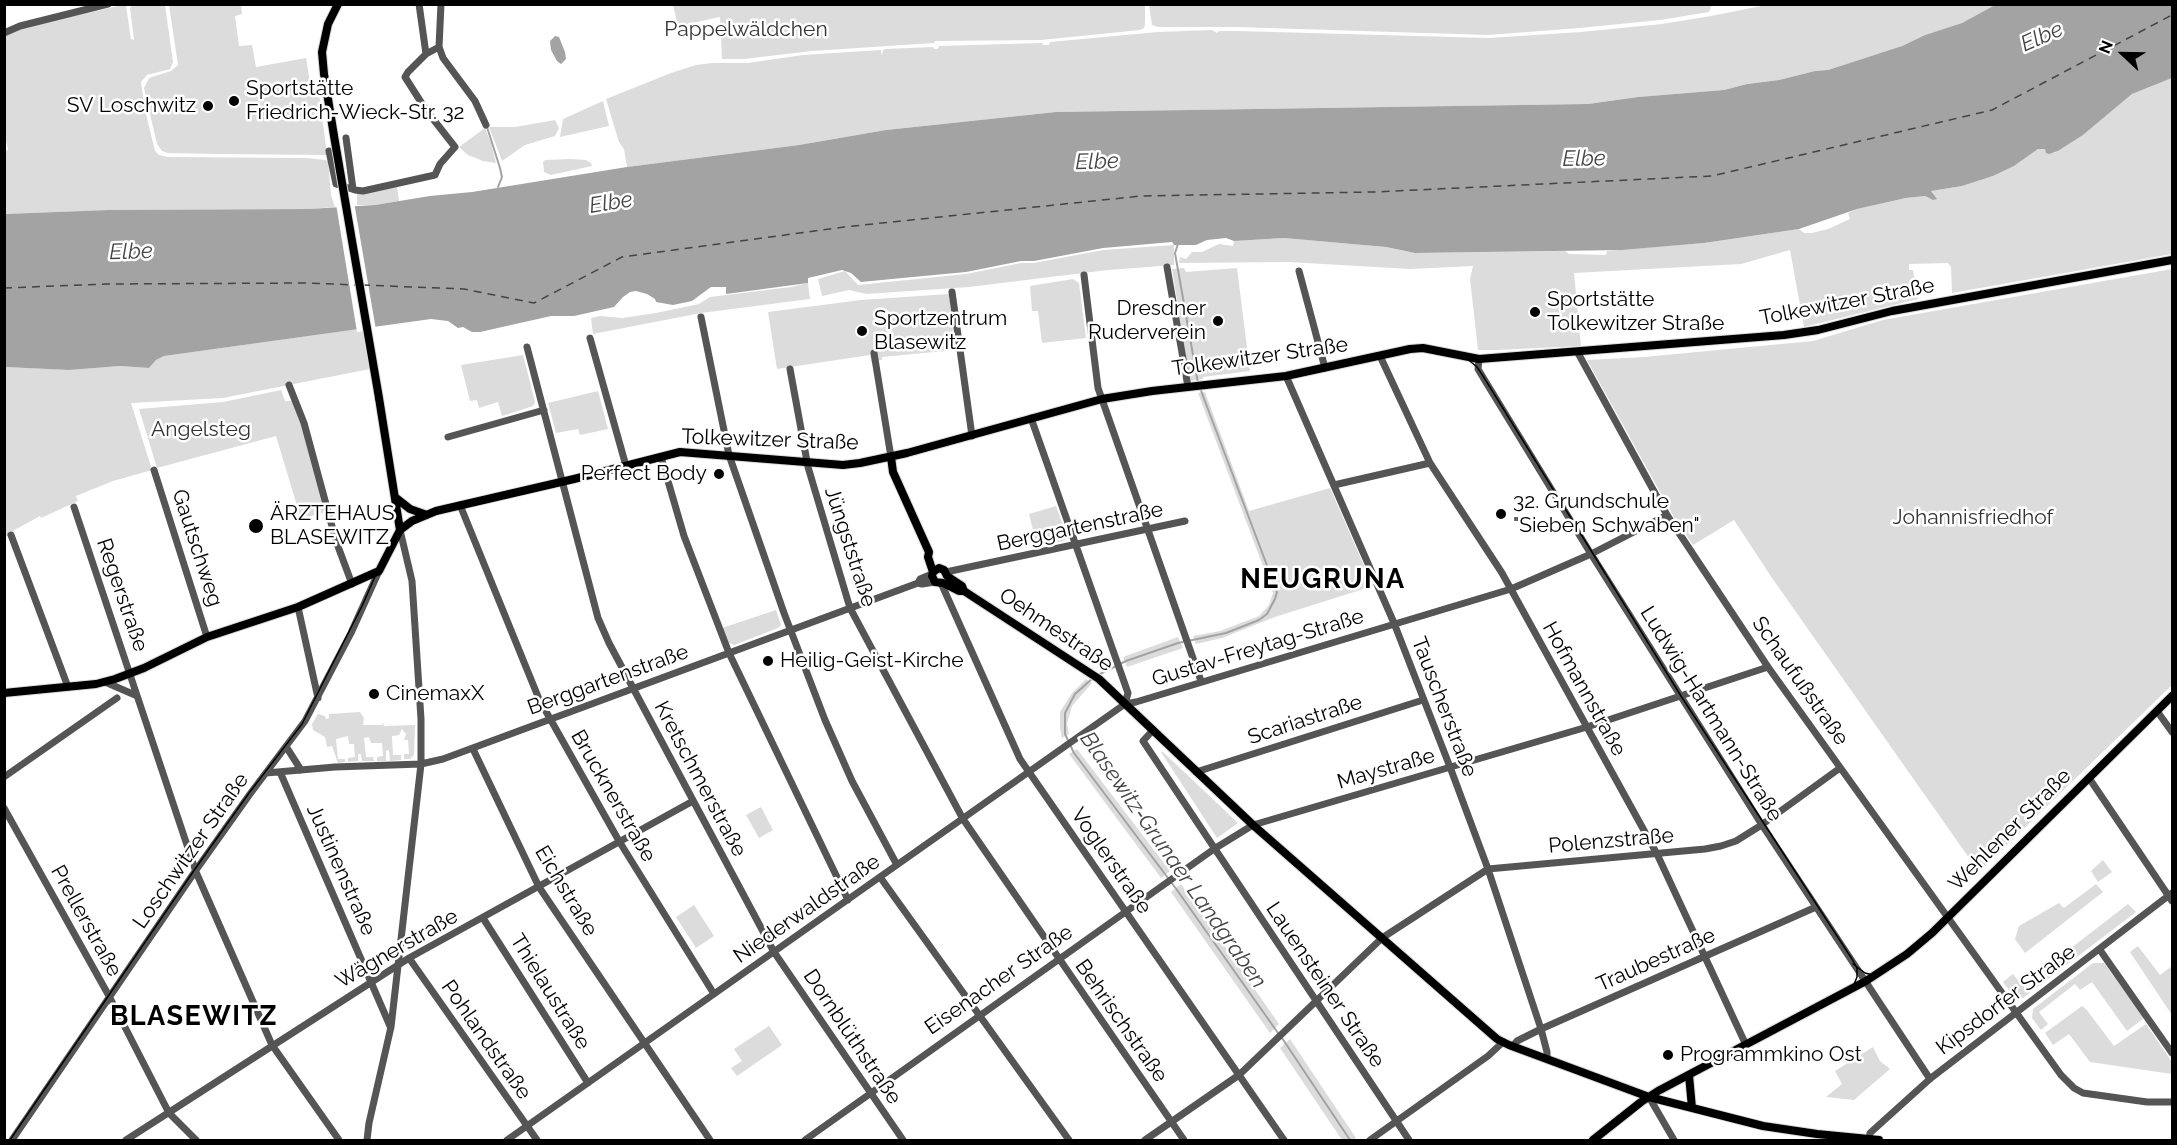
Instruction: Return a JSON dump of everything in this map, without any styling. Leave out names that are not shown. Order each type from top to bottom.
[{"type":"main road","points":[[4,693],[104,682],[131,674],[207,637],[298,607],[379,571],[400,530],[324,74],[322,52],[328,24],[338,4]]},
{"type":"main road","name":"Tolkewitzer Straße","points":[[400,530],[412,521],[460,505],[626,466],[662,460],[688,451],[730,458],[843,465],[891,457],[1102,399],[1190,386],[1286,376],[1410,349],[1423,348],[1479,359],[1784,335],[1818,330],[1892,311],[2172,260]]},
{"type":"main road","name":"Oehmestraße","points":[[891,457],[893,472],[929,552],[933,554],[940,576],[962,586],[964,591],[1099,679],[1253,825],[1503,1042],[1648,1097],[1776,1128],[1879,1140]]},
{"type":"main road","points":[[396,498],[409,508],[428,515]]},
{"type":"main road","name":"Wehlener Straße","points":[[1593,1140],[1648,1097],[1866,981],[1906,954],[1948,916],[2172,696]]},
{"type":"main road","points":[[1689,1075],[1692,1107]]},
{"type":"street","points":[[4,33],[20,26],[108,4]]},
{"type":"street","points":[[419,4],[426,54]]},
{"type":"street","points":[[441,4],[439,47],[442,58],[475,101],[486,125]]},
{"type":"street","points":[[328,157],[336,184],[363,191],[435,175],[440,164],[455,147],[405,80],[408,72],[426,54],[439,47]]},
{"type":"street","points":[[346,138],[353,189]]},
{"type":"street","points":[[1167,267],[1190,386]]},
{"type":"street","points":[[1299,271],[1325,368]]},
{"type":"street","points":[[1084,275],[1098,388],[1201,681]]},
{"type":"street","points":[[952,292],[972,436]]},
{"type":"street","points":[[701,317],[730,458],[791,630],[825,720],[852,781],[897,866]]},
{"type":"street","points":[[590,338],[626,466]]},
{"type":"street","name":"Kretschmerstraße","points":[[527,347],[598,618],[633,689],[774,952]]},
{"type":"street","name":"Oehmestraße","points":[[874,353],[891,457]]},
{"type":"street","name":"Schaufußstraße","points":[[1578,353],[1667,515],[1768,667],[2061,1075],[2074,1088],[2083,1093],[2147,1102],[2172,1102]]},
{"type":"street","name":"Hofmannstraße","points":[[1380,356],[1430,463],[1511,589],[1657,854],[1746,1045]]},
{"type":"street","name":"Ludwig-Hartmann-Straße","points":[[1479,359],[1480,373],[1591,554],[1762,825],[1930,1079]]},
{"type":"street","name":"Jüngststraße","points":[[790,369],[807,461],[850,608],[963,819]]},
{"type":"street","name":"Tauscherstraße","points":[[1286,376],[1394,623],[1450,767],[1488,869],[1541,1029],[1547,1058]]},
{"type":"street","points":[[289,385],[304,423],[336,541],[352,584]]},
{"type":"street","points":[[448,437],[544,410]]},
{"type":"street","points":[[1031,418],[1128,693],[1125,704]]},
{"type":"street","points":[[662,460],[682,528],[729,653],[848,900]]},
{"type":"street","points":[[1334,484],[1430,463]]},
{"type":"street","name":"Gautschweg","points":[[154,470],[207,637]]},
{"type":"street","name":"Brucknerstraße","points":[[460,505],[539,699],[619,841],[714,994]]},
{"type":"street","name":"Regerstraße","points":[[74,507],[131,674],[135,695],[196,870],[272,1045],[339,1140]]},
{"type":"street","name":"Gustav-Freytag-Straße","points":[[1125,704],[1511,589],[1591,554],[1667,515]]},
{"type":"street","name":"Berggartenstraße","points":[[266,773],[421,764],[473,749],[940,576],[1185,521]]},
{"type":"street","points":[[367,1140],[391,1028],[421,764],[421,719],[412,581],[400,530]]},
{"type":"street","points":[[12,535],[68,687]]},
{"type":"street","name":"Loschwitzer Straße","points":[[14,1140],[196,870],[303,725],[364,606],[379,571]]},
{"type":"street","name":"Voglerstraße","points":[[940,576],[951,608],[1020,759],[1284,1140]]},
{"type":"street","points":[[298,607],[318,698]]},
{"type":"street","name":"Maystraße","points":[[1214,849],[1253,825],[1587,727],[1768,667]]},
{"type":"street","points":[[104,682],[135,695]]},
{"type":"street","points":[[4,777],[117,698]]},
{"type":"street","name":"Scariastraße","points":[[1196,772],[1423,700]]},
{"type":"street","name":"Niederwaldstraße","points":[[507,1140],[1125,704]]},
{"type":"street","points":[[2157,711],[2172,732]]},
{"type":"street","name":"Lauensteiner Straße","points":[[1153,730],[1143,741],[1409,1140]]},
{"type":"street","points":[[286,748],[301,770]]},
{"type":"street","name":"Eichstraße","points":[[473,749],[539,887],[710,1140]]},
{"type":"street","name":"Polenzstraße","points":[[1145,1140],[1239,1075],[1382,938],[1488,869],[1721,846],[1736,841],[1762,825],[1840,768]]},
{"type":"street","name":"Justinenstraße","points":[[280,772],[391,1028]]},
{"type":"street","points":[[2088,778],[2171,897]]},
{"type":"street","name":"Wägnerstraße","points":[[126,1140],[408,958],[693,801]]},
{"type":"street","name":"Prellerstraße","points":[[4,808],[109,998],[168,1113],[196,1140]]},
{"type":"street","name":"Behrischstraße","points":[[963,819],[1184,1140]]},
{"type":"street","name":"Eisenacher Straße","points":[[805,1140],[1214,849]]},
{"type":"street","points":[[880,878],[1069,1140]]},
{"type":"street","name":"Kipsdorfer Straße","points":[[1869,1140],[1870,1133],[1930,1079],[2171,897]]},
{"type":"street","name":"Traubestraße","points":[[1513,1046],[1517,1041],[1541,1029],[1816,907]]},
{"type":"street","name":"Thielaustraße","points":[[483,918],[588,1083]]},
{"type":"street","points":[[2100,950],[2172,1053]]},
{"type":"street","name":"Dornblüthstraße","points":[[774,952],[903,1140]]},
{"type":"street","name":"Pohlandstraße","points":[[408,958],[537,1140]]},
{"type":"street","points":[[1370,1140],[1488,1056],[1503,1042]]},
{"type":"street","points":[[1648,1097],[1674,1140]]},
{"type":"street","points":[[4,1133],[14,1140]]},
{"type":"green space","points":[[1712,4],[1709,12],[1660,20],[1488,35],[1236,27],[1158,27],[1152,25],[1149,5]]},
{"type":"green space","points":[[122,5],[126,6],[131,39],[134,40],[130,8],[132,5],[165,5],[173,62],[170,69],[147,75],[141,82],[155,151],[159,155],[168,157],[325,160],[328,161],[331,195],[335,207],[108,210],[5,214],[5,152],[8,149],[4,133],[5,35],[22,28]]},
{"type":"green space","name":"Sportstätte Friedrich-Wieck-Str. 32","points":[[169,5],[241,5],[242,14],[235,16],[239,46],[252,45],[256,67],[306,58],[311,89],[319,92],[327,155],[168,153],[162,151],[157,144],[144,88],[149,78],[171,71],[178,65]]},
{"type":"green space","name":"Pappelwäldchen","points":[[673,5],[1145,5],[1145,24],[1140,30],[1041,40],[935,41],[934,43],[722,59],[720,17],[678,26]]},
{"type":"green space","points":[[1766,5],[1995,5],[1962,23],[1925,35],[1902,46],[1828,70],[1724,90],[1638,97],[1588,104],[1056,112],[886,130],[799,145],[627,167],[624,149],[619,142],[606,99],[696,65],[748,63],[803,55],[881,50],[882,56],[883,50],[886,49],[933,47],[938,49],[939,46],[1042,43],[1049,45],[1050,42],[1158,32],[1212,30],[1217,33],[1237,31],[1489,38],[1662,24]]},
{"type":"green space","points":[[2172,78],[2172,254],[1952,293],[1951,267],[1948,263],[1909,264],[1909,270],[1913,270],[1918,299],[1804,327],[1790,250],[1741,264],[1574,273],[1581,346],[1497,350],[1478,350],[1470,279],[1473,266],[1410,269],[1289,262],[1179,263],[1180,257],[1186,259],[1192,252],[1202,252],[1219,244],[1233,246],[1234,241],[1284,238],[1386,247],[1415,253],[1565,251],[1569,254],[1606,255],[1607,251],[1704,243],[1799,229],[1804,233],[1812,233],[1850,219],[1848,213],[1857,209],[1906,198],[1925,196],[1928,198],[1930,191],[1962,186],[1993,176],[2014,166],[2038,149],[2043,148],[2054,153],[2083,135],[2132,94]]},
{"type":"green space","points":[[603,101],[609,126],[560,137],[563,119]]},
{"type":"green space","points":[[555,120],[559,128],[555,136],[525,145],[502,161],[489,127],[515,127]]},
{"type":"green space","points":[[485,128],[496,163],[468,155],[459,147]]},
{"type":"green space","points":[[545,160],[586,160],[592,166],[551,175],[544,172],[543,162]]},
{"type":"green space","points":[[397,186],[399,201],[357,205],[357,194]]},
{"type":"green space","points":[[1174,245],[1174,265],[1108,270],[969,287],[866,294],[849,290],[822,296],[818,279],[845,271],[858,285],[966,274],[1103,250]]},
{"type":"green space","name":"Dresdner Ruderverein","points":[[1184,268],[1186,272],[1237,268],[1250,371],[1203,377],[1203,379],[1190,381],[1172,269]]},
{"type":"green space","name":"Johannisfriedhof","points":[[2172,269],[2172,685],[1979,872],[1772,578],[1734,520],[1693,545],[1675,519],[1587,360],[1813,341],[1883,320]]},
{"type":"green space","points":[[1073,279],[1079,283],[1086,338],[1042,343],[1038,311],[1032,311],[1030,286]]},
{"type":"green space","points":[[808,283],[810,299],[701,313],[593,334],[591,318],[600,316],[622,318],[656,313],[699,304],[710,297]]},
{"type":"green space","name":"Sportzentrum Blasewitz","points":[[949,294],[955,350],[882,357],[882,360],[871,362],[870,355],[777,369],[768,312],[861,300]]},
{"type":"green space","points":[[365,328],[370,369],[223,398],[131,403],[152,470],[113,481],[76,496],[78,501],[41,518],[40,516],[5,537],[5,367],[69,370],[120,366],[149,368],[156,360],[164,356]]},
{"type":"green space","points":[[523,355],[535,402],[533,406],[502,416],[498,402],[479,408],[477,400],[470,401],[461,365]]},
{"type":"green space","name":"Angelsteg","points":[[281,390],[285,401],[292,401],[308,441],[326,512],[301,519],[276,436],[157,468],[139,409],[223,402]]},
{"type":"green space","points":[[598,391],[608,429],[580,435],[578,429],[556,433],[548,403]]},
{"type":"green space","points":[[1205,392],[1249,511],[1330,488],[1373,586],[1275,617],[1222,638],[1196,644],[1193,636],[1220,631],[1259,616],[1269,605],[1273,593],[1198,393]]},
{"type":"green space","points":[[1056,506],[1067,536],[1064,541],[1037,546],[1029,514]]},
{"type":"green space","points":[[776,610],[781,625],[778,628],[734,645],[727,642],[722,628]]},
{"type":"green space","points":[[1178,637],[1183,648],[1127,667],[1123,657]]},
{"type":"green space","points":[[1086,679],[1092,683],[1072,706],[1067,723],[1069,734],[1062,738],[1060,712],[1072,693]]},
{"type":"green space","points":[[360,712],[364,718],[363,725],[382,725],[383,723],[384,726],[415,725],[414,755],[410,759],[404,759],[404,754],[409,754],[408,740],[404,740],[406,734],[402,729],[399,735],[392,736],[393,755],[401,755],[401,760],[390,761],[389,750],[386,751],[386,761],[377,761],[377,757],[383,756],[382,743],[371,743],[369,737],[364,738],[366,757],[373,757],[374,761],[362,761],[361,754],[358,754],[358,761],[348,762],[348,758],[355,757],[354,744],[349,744],[348,736],[336,739],[338,759],[345,759],[345,762],[338,763],[332,746],[327,747],[325,737],[313,730],[312,724],[318,714],[325,716],[326,719],[329,718],[329,714]]},
{"type":"green space","points":[[1077,749],[1170,871],[1161,878],[1069,754]]},
{"type":"green space","points":[[1161,752],[1163,752],[1238,823],[1217,838]]},
{"type":"green space","points":[[761,807],[773,830],[759,838],[746,815]]},
{"type":"green space","points":[[2103,860],[2112,872],[2098,882],[2091,871]]},
{"type":"green space","points":[[1181,884],[1279,1024],[1270,1033],[1171,892]]},
{"type":"green space","points":[[2096,884],[2103,892],[2025,953],[2015,939],[2019,926],[2059,903],[2064,908]]},
{"type":"green space","points":[[2128,904],[2136,912],[2023,998],[2013,996],[2003,982],[2013,974],[2022,986]]},
{"type":"green space","points":[[694,905],[714,936],[696,948],[676,917]]},
{"type":"green space","points":[[2138,946],[2160,975],[2172,966],[2172,1015],[2130,952]]},
{"type":"green space","points":[[2093,963],[2104,963],[2144,1018],[2127,1031],[2092,982],[2080,990],[2075,984],[2039,1012],[2048,1024],[2041,1030],[2032,1018],[2033,1009]]},
{"type":"green space","points":[[2082,1006],[2114,1046],[2146,1024],[2172,1062],[2172,1074],[2090,1062],[2069,1034],[2053,1045],[2045,1033]]},
{"type":"green space","points":[[769,1026],[782,1045],[737,1076],[731,1068],[742,1061],[734,1049]]},
{"type":"green space","points":[[1290,1039],[1356,1138],[1353,1140],[1342,1140],[1280,1048]]},
{"type":"green space","points":[[1873,1047],[1880,1061],[1890,1069],[1854,1100],[1826,1097],[1842,1084],[1835,1071]]},
{"type":"water","name":"Elbe","points":[[1995,5],[2172,5],[2172,78],[2132,94],[2083,135],[2058,151],[2049,154],[2045,149],[2038,149],[2014,166],[1993,176],[1962,186],[1931,191],[1937,199],[1933,200],[1925,196],[1906,198],[1857,209],[1799,229],[1704,243],[1622,250],[1415,253],[1386,247],[1284,238],[1234,241],[1226,238],[1207,240],[1196,245],[1174,245],[1172,242],[1103,248],[966,272],[861,282],[851,273],[842,270],[808,278],[808,283],[726,294],[726,287],[711,287],[692,301],[673,305],[656,302],[647,294],[636,291],[623,297],[614,307],[574,316],[551,316],[480,332],[472,332],[463,327],[458,328],[448,321],[431,319],[164,356],[156,360],[149,368],[120,366],[69,370],[5,367],[5,214],[108,210],[309,209],[375,205],[627,167],[799,145],[886,130],[1056,112],[1588,104],[1638,97],[1724,90],[1828,70],[1902,46],[1925,35],[1962,23]]},
{"type":"water","points":[[555,36],[559,37],[565,52],[566,59],[561,64],[551,50],[550,41]]},
{"type":"pier","points":[[354,202],[376,330],[357,332],[336,204]]},
{"type":"waterway","points":[[487,127],[502,177],[498,187]]},
{"type":"waterway","name":"Blasewitz‐Grunaer Landgraben","points":[[1178,244],[1175,253],[1198,383]]},
{"type":"waterway","name":"Blasewitz‐Grunaer Landgraben","points":[[1098,675],[1126,661],[1178,643],[1226,633],[1259,620],[1267,614],[1275,599],[1277,592],[1200,388]]},
{"type":"waterway","name":"Blasewitz‐Grunaer Landgraben","points":[[1093,678],[1075,694],[1065,713],[1065,734],[1074,753],[1177,890],[1278,1033]]},
{"type":"waterway","name":"Blasewitz‐Grunaer Landgraben","points":[[1282,1038],[1350,1140]]},
{"type":"ferry route","points":[[362,285],[464,289],[534,303],[622,257],[844,227],[1141,196],[1374,192],[1712,176],[1992,110],[2172,15]]},
{"type":"ferry route","points":[[4,288],[106,284],[357,285]]},
{"type":"tram line","points":[[10,1140],[195,869],[302,724],[362,606],[389,545],[400,529],[411,520],[448,506],[524,490],[681,451],[843,464],[860,462],[905,453],[1114,395],[1286,374],[1418,347],[1465,357],[1477,367],[1483,376],[1681,696],[1852,959],[1857,968],[1857,977],[1853,987],[1847,993]]},
{"type":"tram line","points":[[1875,974],[1924,938],[2172,693]]},
{"type":"tram line","points":[[1853,964],[1865,973],[1873,975],[1882,973]]},
{"type":"tram line","points":[[1591,1140],[1661,1087],[1854,986]]},
{"type":"place","name":"Sportstätte Friedrich-Wieck-Str. 32","points":[[234,101]]},
{"type":"place","name":"SV Loschwitz","points":[[208,106]]},
{"type":"place","name":"Sportstätte Tolkewitzer Straße","points":[[1535,312]]},
{"type":"place","name":"Dresdner Ruderverein","points":[[1218,321]]},
{"type":"place","name":"Sportzentrum Blasewitz","points":[[862,331]]},
{"type":"place","name":"Perfect Body","points":[[719,474]]},
{"type":"place","name":"32. Grundschule \"Sieben Schwaben\"","points":[[1501,514]]},
{"type":"place","name":"ÄRZTEHAUS BLASEWITZ","points":[[256,526]]},
{"type":"place","name":"Heilig-Geist-Kirche","points":[[768,661]]},
{"type":"place","name":"CinemaxX","points":[[374,694]]},
{"type":"place","name":"Programmkino Ost","points":[[1668,1055]]},
{"type":"district","name":"NEUGRUNA","points":[[1323,580]]},
{"type":"district","name":"BLASEWITZ","points":[[194,1017]]}]
